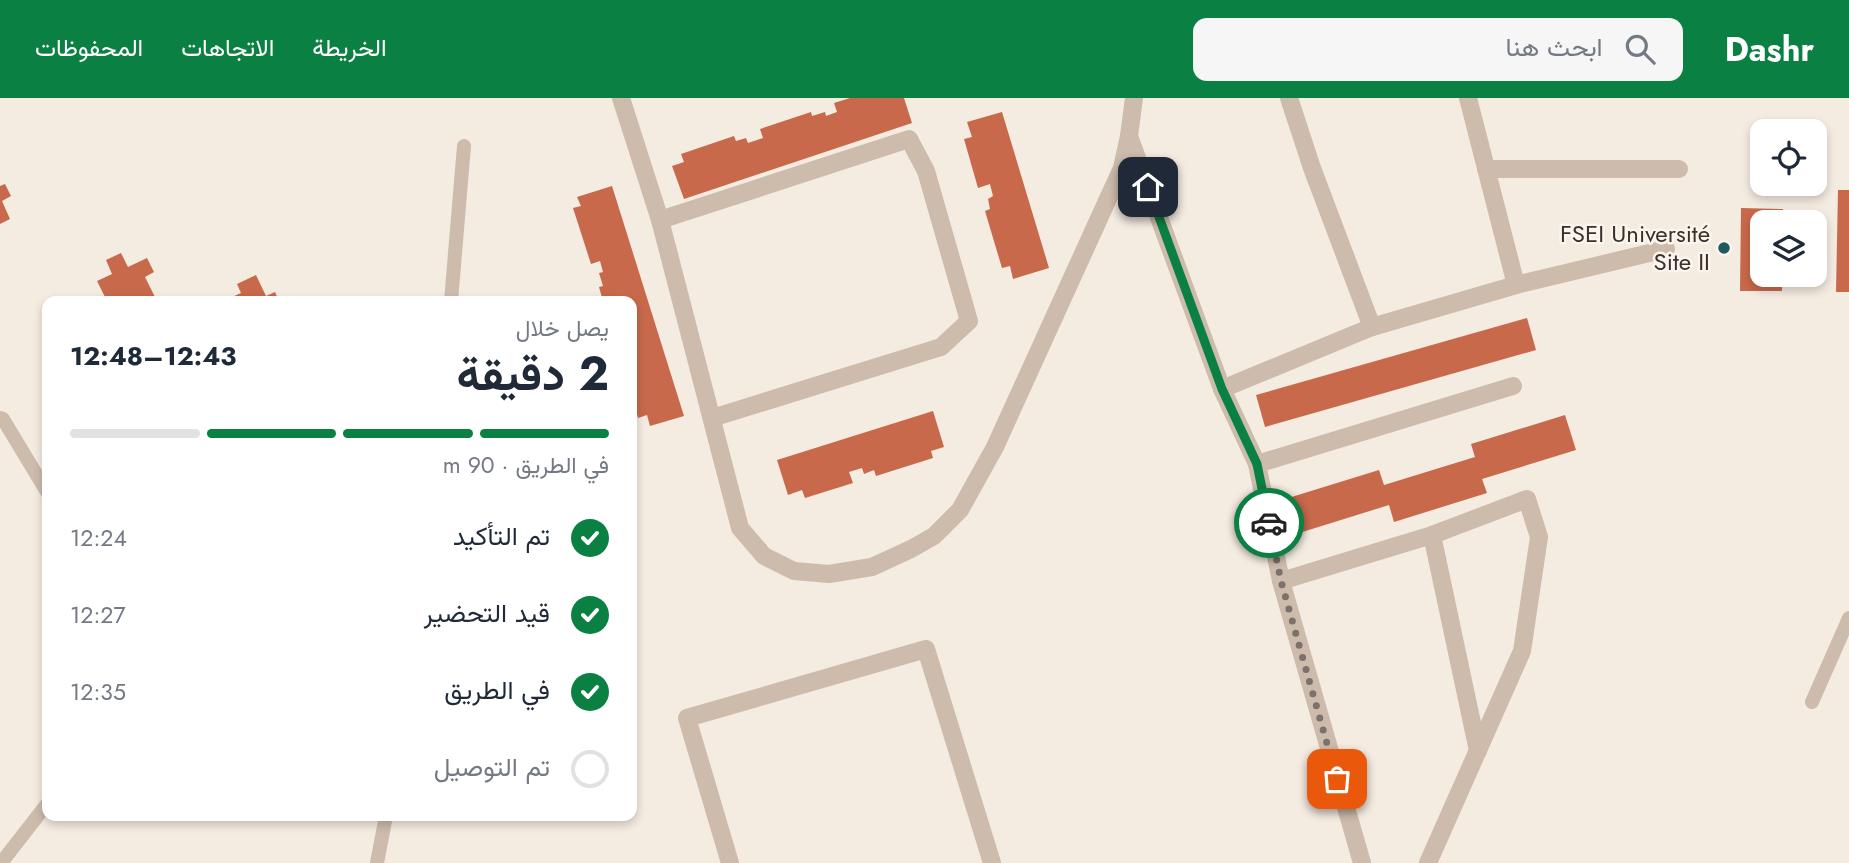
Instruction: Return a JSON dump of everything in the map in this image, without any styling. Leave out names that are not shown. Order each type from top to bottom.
[{"type":"street","points":[[621,98],[660,220],[740,528],[764,556],[794,571],[829,574],[872,567],[911,549],[934,536],[960,510],[995,447],[1122,168],[1134,98]]},
{"type":"street","points":[[1289,98],[1371,327]]},
{"type":"street","points":[[1468,98],[1516,285]]},
{"type":"street","points":[[1129,136],[1222,389],[1257,464],[1281,581],[1362,863]]},
{"type":"street","points":[[660,220],[909,139],[926,171],[969,321],[940,347],[712,418]]},
{"type":"street","points":[[1486,169],[1679,169]]},
{"type":"street","points":[[1222,389],[1371,327],[1516,285],[1666,249]]},
{"type":"street","points":[[1257,464],[1513,386]]},
{"type":"street","points":[[1281,581],[1432,535],[1527,499],[1539,537],[1522,651],[1428,863]]},
{"type":"street","points":[[1432,535],[1478,751]]},
{"type":"street","points":[[730,863],[687,718],[926,649],[992,863]]},
{"type":"lane","points":[[451,296],[464,146]]},
{"type":"lane","points":[[0,418],[42,484]]},
{"type":"lane","points":[[1812,702],[1849,618]]},
{"type":"lane","points":[[1,863],[42,810]]},
{"type":"lane","points":[[377,863],[385,821]]},
{"type":"building","points":[[850,98],[904,98],[912,123],[684,199],[672,166],[684,162],[681,154],[734,136],[736,141],[746,138],[748,143],[763,138],[760,129],[811,112],[812,116],[825,112],[826,116],[837,112],[834,103]]},
{"type":"building","points":[[1002,112],[1049,268],[1013,279],[1010,266],[1002,268],[985,211],[990,209],[988,199],[993,196],[990,184],[978,188],[964,139],[972,137],[967,122]]},
{"type":"building","points":[[5,184],[11,196],[2,201],[10,219],[0,224],[0,186]]},
{"type":"building","points":[[612,186],[684,416],[650,426],[647,415],[638,418],[637,296],[602,296],[599,287],[603,286],[599,273],[603,272],[600,261],[591,264],[573,208],[581,206],[577,197]]},
{"type":"building","points":[[1838,190],[1849,190],[1849,292],[1836,292]]},
{"type":"building","points":[[1741,208],[1783,209],[1750,210],[1750,287],[1782,287],[1782,291],[1740,291]]},
{"type":"building","points":[[121,253],[128,267],[147,258],[154,272],[145,277],[154,296],[104,296],[97,281],[112,274],[106,260]]},
{"type":"building","points":[[256,275],[266,296],[234,296],[241,293],[237,284]]},
{"type":"building","points":[[1527,318],[1536,350],[1265,427],[1256,395]]},
{"type":"building","points":[[933,411],[944,447],[931,451],[933,458],[876,476],[874,470],[864,474],[862,468],[849,472],[853,483],[805,498],[802,490],[788,495],[777,460]]},
{"type":"building","points":[[1565,415],[1576,450],[1482,479],[1487,493],[1394,522],[1389,505],[1296,534],[1285,499],[1379,470],[1384,485],[1475,457],[1471,444]]},
{"type":"way so far","points":[[1269,523],[1281,581],[1337,779]]},
{"type":"place","name":"FSEI Université Site II","points":[[1724,248]]},
{"type":"route","points":[[1148,187],[1222,389],[1257,464],[1269,523]]}]
